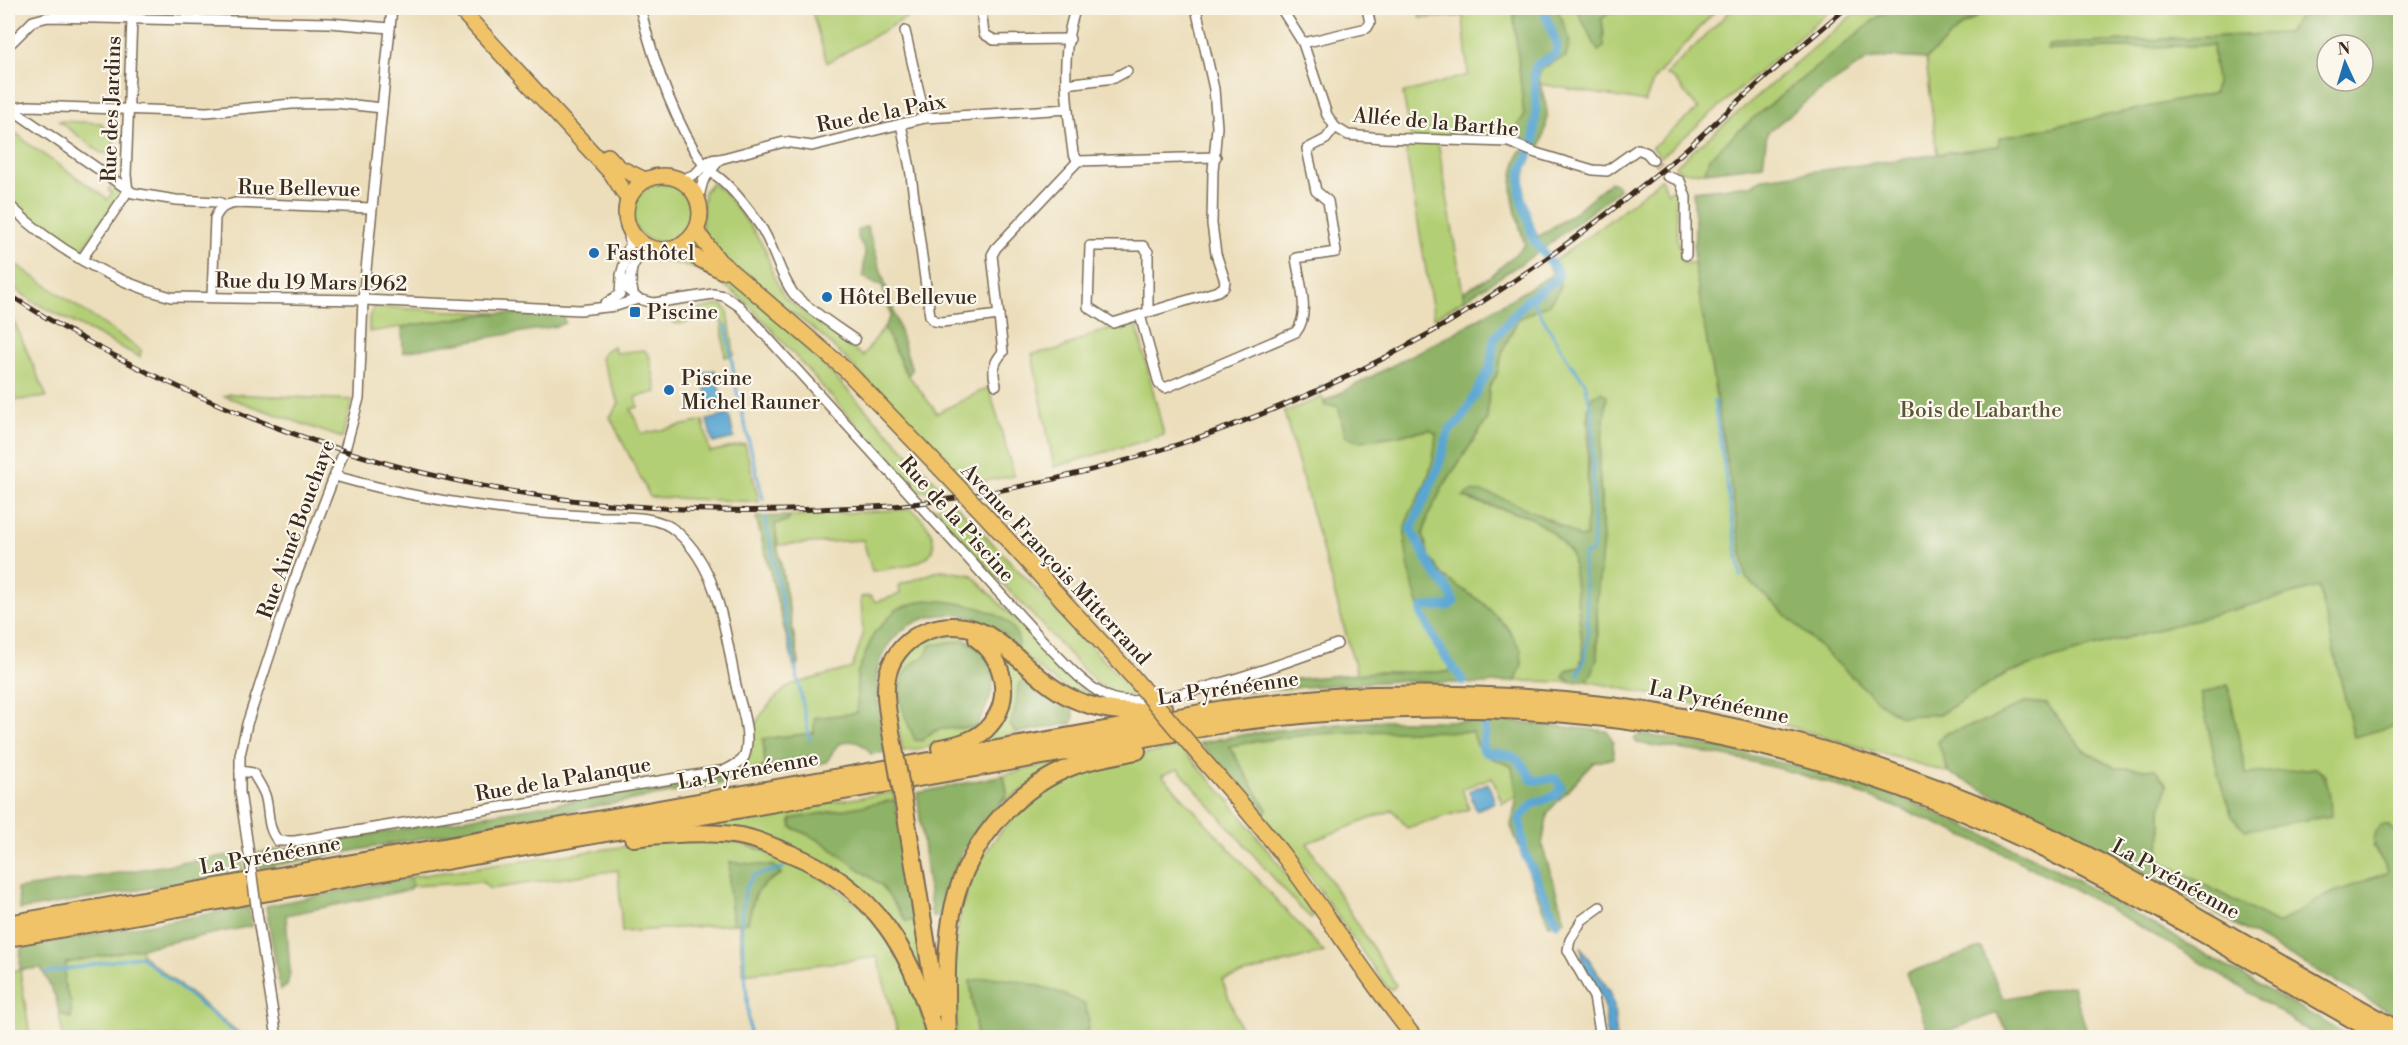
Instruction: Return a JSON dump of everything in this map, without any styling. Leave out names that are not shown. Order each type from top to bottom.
[{"type":"highway","points":[[936,1038],[937,1011],[887,708],[886,683],[893,659],[907,642],[917,634],[930,629],[953,626],[976,630],[989,636],[1041,680],[1071,698],[1102,710],[1146,712],[1198,705],[1224,710]]},
{"type":"highway","points":[[869,771],[884,760],[959,745],[976,737],[991,725],[1000,706],[1003,675],[992,653],[984,644],[953,626]]},
{"type":"highway","name":"La Pyrénéenne","points":[[8,924],[1224,710],[1371,695],[1517,696],[1595,702],[1664,712],[1744,728],[1829,750],[1897,773],[1967,800],[2039,832],[2151,890],[2400,1031]]},
{"type":"highway","name":"La Pyrénéenne","points":[[8,938],[1200,728],[1268,718],[1372,709],[1479,708],[1593,716],[1661,725],[1753,744],[1826,763],[1893,786],[2017,836],[2145,902],[2385,1038]]},
{"type":"highway","points":[[947,1038],[946,963],[956,896],[975,850],[999,817],[1026,794],[1053,776],[1078,765],[1170,744],[1200,728]]},
{"type":"highway","points":[[561,840],[576,845],[668,834],[736,835],[760,841],[803,858],[840,880],[873,908],[896,938],[915,972],[936,1038]]},
{"type":"highway","points":[[937,1011],[947,1038]]},
{"type":"main road","points":[[459,8],[612,174],[628,199]]},
{"type":"main road","points":[[472,8],[618,167],[645,180]]},
{"type":"main road","points":[[657,176],[669,176],[681,180],[688,185],[698,200],[700,210],[696,231],[688,241],[677,248],[651,249],[634,237],[628,228],[626,218],[628,199],[645,180],[657,176]]},
{"type":"main road","name":"Avenue François Mitterrand","points":[[696,231],[719,261],[846,370],[983,513],[1132,676],[1247,809],[1286,859],[1370,981],[1415,1038]]},
{"type":"main road","name":"Avenue François Mitterrand","points":[[677,248],[705,261],[747,286]]},
{"type":"street","name":"Rue Aimé Bouchaye","points":[[277,1038],[242,815],[240,755],[247,724],[297,572],[346,446],[358,398],[363,300],[392,8]]},
{"type":"street","points":[[640,8],[657,65],[678,116],[703,164],[724,182],[758,222],[767,236],[794,296],[855,340]]},
{"type":"street","points":[[981,8],[984,34],[994,40],[1070,39]]},
{"type":"street","points":[[1076,8],[1070,39],[1066,84],[1073,153],[1078,161]]},
{"type":"street","points":[[1196,8],[1214,89],[1217,127],[1212,224],[1216,254],[1225,281],[1224,287],[1182,302],[1144,313],[1113,323],[1088,307],[1089,248],[1093,245],[1143,246],[1146,248],[1148,252],[1144,313],[1159,384],[1165,388],[1296,332],[1302,325],[1304,310],[1296,258],[1336,252],[1328,201],[1316,191],[1307,149],[1326,139],[1335,127]]},
{"type":"street","name":"Allée de la Barthe","points":[[1281,8],[1303,43],[1327,115],[1335,127],[1348,135],[1509,142],[1524,146],[1536,153],[1607,171],[1638,149],[1647,153],[1653,160]]},
{"type":"street","points":[[1303,43],[1366,28],[1370,23],[1367,8]]},
{"type":"street","points":[[8,43],[12,42],[26,27],[41,18],[71,16],[329,23],[390,28]]},
{"type":"street","name":"Rue des Jardins","points":[[82,259],[128,191],[126,174],[132,19]]},
{"type":"street","points":[[905,31],[926,118]]},
{"type":"street","points":[[1066,84],[1114,78],[1127,70]]},
{"type":"street","points":[[9,107],[207,112],[275,105],[336,103],[382,108]]},
{"type":"street","points":[[9,107],[128,191]]},
{"type":"street","name":"Rue de la Paix","points":[[681,180],[693,175],[703,164],[713,159],[784,142],[812,146],[926,118],[1068,109]]},
{"type":"street","points":[[901,124],[910,168],[930,316],[934,321],[942,322],[999,315]]},
{"type":"street","points":[[996,385],[994,364],[1004,352],[992,255],[1078,161],[1216,157]]},
{"type":"street","points":[[698,200],[703,181],[720,159]]},
{"type":"street","points":[[1667,176],[1680,181],[1685,194],[1686,255]]},
{"type":"street","name":"Rue Bellevue","points":[[128,191],[176,200],[218,202],[225,205]]},
{"type":"street","name":"Rue Bellevue","points":[[212,297],[215,218],[225,205],[236,203],[372,208]]},
{"type":"street","name":"Rue du 19 Mars 1962","points":[[8,204],[58,244],[105,273],[149,291],[171,297],[363,300],[580,310],[616,306],[635,296]]},
{"type":"street","points":[[580,310],[604,305],[620,294],[621,273],[630,243],[628,228]]},
{"type":"street","points":[[635,296],[630,274],[632,266],[638,256],[651,249]]},
{"type":"street","points":[[621,273],[627,290],[635,296]]},
{"type":"street","name":"Rue de la Piscine","points":[[635,296],[654,303],[713,294],[724,296],[740,306],[1045,643],[1097,692],[1114,699],[1140,701],[1237,679],[1337,644]]},
{"type":"street","name":"Rue de la Palanque","points":[[240,771],[253,773],[259,782],[265,796],[273,836],[278,841],[295,841],[726,770],[744,757],[746,744],[744,722],[711,577],[690,544],[675,530],[661,522],[639,519],[568,515],[459,504],[335,476]]},
{"type":"street","points":[[1600,907],[1582,920],[1570,940],[1568,950],[1594,997],[1601,1038]]},
{"type":"green space","points":[[811,8],[923,8],[827,63]]},
{"type":"green space","points":[[1418,8],[1513,8],[1524,117],[1507,137],[1437,136],[1464,300],[1434,318],[1405,145],[1412,143],[1403,93],[1468,75],[1463,16],[1420,18]]},
{"type":"green space","points":[[1513,8],[1557,8],[1570,40],[1566,57],[1553,62],[1540,72],[1547,117],[1539,150],[1507,137],[1524,117]]},
{"type":"green space","points":[[1557,8],[1576,8],[1598,50],[1604,35],[1602,19],[1610,12],[1681,8],[1714,12],[1654,79],[1645,102],[1540,84],[1540,72],[1570,39]]},
{"type":"green space","points":[[1576,8],[1681,8],[1610,12],[1602,19],[1604,47],[1598,51]]},
{"type":"green space","points":[[1681,8],[1716,8],[1714,12]]},
{"type":"green space","points":[[1733,8],[1833,8],[1661,157],[1652,147],[1698,109],[1675,80],[1666,75]]},
{"type":"green space","points":[[1861,8],[1889,8],[1751,120],[1709,158],[1705,172],[1681,172],[1675,166]]},
{"type":"green space","points":[[1889,8],[1990,8],[1963,25],[1926,59],[1891,57],[1867,60],[1813,96],[1767,133],[1763,165],[1705,172],[1709,158],[1751,120]]},
{"type":"green space","points":[[1990,8],[2306,8],[2287,33],[2048,45],[2048,50],[2213,45],[2216,84],[2214,93],[1999,138],[1999,146],[1937,154],[1926,59],[1963,25]]},
{"type":"green space","name":"Bois de Labarthe","points":[[2306,8],[2400,8],[2400,724],[2354,737],[2319,587],[2103,644],[2007,673],[1940,714],[1900,716],[1880,703],[1746,578],[1694,263],[1693,191],[1751,185],[1765,178],[1998,146],[1999,138],[2214,93],[2216,84],[2213,45],[2047,50],[2048,45],[2287,33]]},
{"type":"green space","points":[[59,121],[102,123],[104,129],[114,129],[114,154],[101,153]]},
{"type":"green space","points":[[8,130],[17,134],[107,200],[112,193],[108,190],[112,184],[118,188],[119,196],[82,250],[71,250],[8,199]]},
{"type":"green space","points":[[1521,150],[1531,157],[1524,179],[1524,198],[1538,237],[1570,216],[1610,182],[1618,185],[1619,190],[1539,252],[1464,300],[1463,292],[1490,277],[1525,245],[1515,209],[1512,186],[1516,162]]},
{"type":"green space","points":[[1661,179],[1668,193],[1675,187],[1685,194],[1676,195],[1677,238],[1684,263],[1694,263],[1746,578],[1880,703],[1900,716],[1940,714],[2007,673],[2103,644],[2319,586],[2354,737],[2400,724],[2400,838],[2388,825],[2373,846],[2389,872],[2327,895],[2278,924],[2160,861],[2161,810],[2167,785],[2155,769],[2115,768],[2083,750],[2047,704],[2025,702],[1989,720],[1947,733],[1938,742],[1949,773],[1751,715],[1739,709],[1726,710],[1586,681],[1597,653],[1597,601],[1602,524],[1599,474],[1588,407],[1587,535],[1581,538],[1551,520],[1487,493],[1472,501],[1532,518],[1555,535],[1572,555],[1583,652],[1580,667],[1567,670],[1564,678],[1572,682],[1516,681],[1522,664],[1483,603],[1444,577],[1429,557],[1423,535],[1429,514],[1444,485],[1487,420],[1489,388],[1497,374],[1503,350],[1518,319],[1549,304],[1553,274],[1548,266]],"holes":[[[2227,685],[2246,775],[2316,768],[2325,775],[2329,792],[2232,816],[2219,778],[2202,695]]]},
{"type":"green space","points":[[712,183],[724,192],[765,249],[773,275],[785,298],[863,356],[884,327],[903,368],[937,413],[989,387],[1014,476],[966,484],[821,335],[742,274],[708,243],[702,228],[704,192]]},
{"type":"green space","points":[[655,184],[667,184],[682,192],[690,207],[690,219],[682,234],[667,242],[655,242],[640,234],[632,219],[632,207],[640,192]]},
{"type":"green space","points":[[867,226],[912,370],[908,375],[884,327],[891,316],[882,285],[871,282],[863,276],[865,251],[858,238],[858,230]]},
{"type":"green space","points":[[654,257],[675,258],[702,266],[736,285],[792,332],[942,489],[917,492],[753,309],[730,289],[708,274],[683,265],[653,261]]},
{"type":"green space","points":[[8,259],[141,350],[140,357],[34,302],[8,284]]},
{"type":"green space","points":[[1553,274],[1560,282],[1560,289],[1549,304],[1518,319],[1503,350],[1497,374],[1489,388],[1487,420],[1444,485],[1429,514],[1423,534],[1429,557],[1444,577],[1483,603],[1507,627],[1521,650],[1522,664],[1516,681],[1483,684],[1396,681],[1245,691],[1242,686],[1249,683],[1378,672],[1448,672],[1453,667],[1446,651],[1428,628],[1419,607],[1405,541],[1408,518],[1430,471],[1436,434],[1430,430],[1361,441],[1346,437],[1338,406],[1325,406],[1325,401],[1456,332]]},
{"type":"green space","points":[[723,305],[728,312],[734,354],[725,357],[722,322],[714,317],[679,324],[673,323],[672,316]]},
{"type":"green space","points":[[374,307],[493,313],[369,332],[369,317]]},
{"type":"green space","points":[[493,313],[563,315],[565,323],[403,352],[402,327]]},
{"type":"green space","points":[[8,316],[13,319],[47,397],[8,401]]},
{"type":"green space","points":[[1136,322],[1164,435],[1054,467],[1032,354],[1060,349],[1090,335]]},
{"type":"green space","points":[[613,346],[616,353],[644,350],[649,355],[657,392],[636,397],[638,407],[631,409],[642,434],[703,421],[710,452],[745,444],[759,502],[650,497],[610,417],[619,403],[601,359],[603,352]]},
{"type":"green space","points":[[1601,392],[1607,396],[1599,466],[1603,540],[1597,597],[1597,659],[1592,674],[1586,681],[1572,682],[1563,677],[1567,670],[1580,667],[1583,652],[1572,555],[1555,535],[1532,518],[1463,497],[1470,492],[1493,495],[1559,525],[1581,538],[1586,536],[1590,428],[1588,407],[1592,396]]},
{"type":"green space","points":[[230,394],[352,400],[342,438],[224,396]]},
{"type":"green space","points":[[1322,397],[1325,406],[1337,406],[1377,439],[1430,430],[1436,434],[1434,459],[1405,543],[1419,602],[1428,628],[1451,658],[1453,666],[1448,672],[1357,674],[1284,412]]},
{"type":"green space","points":[[956,505],[1136,694],[1121,695],[1097,684],[932,508]]},
{"type":"green space","points":[[912,509],[927,525],[934,543],[931,552],[916,563],[872,571],[863,540],[778,545],[775,524],[788,521],[790,516]]},
{"type":"green space","points":[[790,516],[788,521],[775,524],[799,663],[794,667],[756,517]]},
{"type":"green space","points":[[941,570],[972,575],[1089,696],[1080,695],[1060,684],[1014,647],[1009,626],[925,600],[857,674],[857,713],[815,718],[814,733],[763,739],[765,767],[741,773],[750,755],[751,739],[756,722],[772,701],[790,685],[852,668],[863,635],[861,597],[870,596],[876,602],[900,594],[899,585]]},
{"type":"green space","points":[[925,600],[981,608],[995,614],[1007,622],[1015,632],[1019,644],[1014,647],[983,623],[956,615],[926,618],[911,624],[899,633],[881,658],[877,674],[885,752],[871,754],[860,744],[846,741],[837,746],[826,762],[815,764],[812,757],[771,764],[768,775],[260,868],[257,853],[757,770],[765,766],[763,739],[814,733],[814,718],[857,713],[857,674],[874,633],[897,609]]},
{"type":"green space","points":[[950,636],[962,637],[976,644],[946,642],[914,663],[929,736],[938,730],[976,727],[951,742],[903,751],[895,694],[896,677],[902,661],[912,649],[928,640]]},
{"type":"green space","points":[[963,641],[978,648],[991,665],[992,692],[985,710],[976,727],[941,729],[933,731],[922,741],[915,740],[901,702],[901,682],[905,673],[925,655],[930,645]]},
{"type":"green space","points":[[1011,661],[1041,686],[1016,708],[1013,729],[1018,733],[978,744],[988,734],[1005,666]]},
{"type":"green space","points":[[1024,680],[1036,682],[1071,703],[1074,717],[1072,723],[1018,733],[1010,726],[1016,705],[1018,685]]},
{"type":"green space","points":[[2228,685],[2246,774],[2316,768],[2327,784],[2331,816],[2245,830],[2232,816],[2219,778],[2201,694]]},
{"type":"green space","points":[[2025,702],[2047,704],[2083,750],[2115,768],[2155,769],[2167,785],[2161,810],[2160,861],[2278,924],[2327,895],[2389,872],[2374,844],[2374,838],[2380,825],[2388,825],[2400,838],[2400,1018],[2091,843],[1949,773],[1938,742],[1947,733],[1989,720]]},
{"type":"green space","points":[[1383,721],[1503,721],[1607,731],[1613,741],[1614,758],[1593,763],[1548,812],[1542,845],[1565,921],[1549,925],[1511,826],[1517,797],[1512,767],[1483,753],[1477,746],[1472,732],[1350,732],[1289,737],[1229,746],[1267,810],[1262,816],[1199,743],[1290,729]]},
{"type":"green space","points":[[1404,730],[1472,732],[1477,746],[1483,753],[1512,767],[1517,797],[1502,803],[1492,777],[1462,789],[1469,809],[1407,828],[1393,810],[1307,843],[1396,985],[1393,989],[1388,989],[1291,849],[1262,816],[1267,810],[1229,746],[1315,733]]},
{"type":"green space","points":[[1641,734],[1712,746],[1820,772],[1915,803],[2047,864],[2351,1037],[2318,1037],[2114,912],[2043,873],[1969,838],[1895,807],[1820,780],[1731,757],[1637,743],[1634,739]]},
{"type":"green space","points":[[1180,747],[1227,798],[1278,863],[1314,915],[1311,918],[1299,907],[1178,769],[1162,775],[1324,952],[1222,980],[1244,1037],[1081,1037],[1087,1032],[1089,1018],[1084,1004],[970,981],[977,1037],[956,1037],[955,958],[961,910],[976,871],[1000,833],[1031,801],[1066,779],[1136,756]]},
{"type":"green space","points":[[1064,760],[1066,765],[1001,803],[1007,793],[1004,775]]},
{"type":"green space","points":[[1004,775],[1007,794],[979,826],[959,858],[948,893],[944,918],[932,917],[917,793]]},
{"type":"green space","points":[[893,792],[895,800],[791,819],[791,827],[821,841],[881,885],[906,921],[916,920],[921,967],[918,968],[839,876],[691,825]]},
{"type":"green space","points":[[895,800],[916,920],[906,921],[881,885],[821,841],[791,827],[791,819]]},
{"type":"green space","points":[[670,840],[736,842],[791,860],[832,885],[866,911],[892,943],[913,984],[929,1037],[899,1037],[877,957],[743,974],[739,923],[748,922],[757,893],[766,883],[781,874],[730,862],[729,888],[733,924],[622,932],[618,870],[490,889],[482,882],[412,886],[410,877]]},
{"type":"green space","points":[[242,853],[244,872],[20,910],[17,889]]},
{"type":"green space","points":[[730,862],[775,866],[781,874],[757,892],[748,922],[733,924],[729,888]]},
{"type":"green space","points":[[410,877],[412,886],[408,890],[286,915],[290,972],[287,986],[280,990],[266,906]]},
{"type":"green space","points":[[248,907],[252,926],[66,963],[64,983],[71,1003],[71,1018],[59,1013],[56,998],[41,968],[20,970],[21,947]]},
{"type":"green space","points":[[141,947],[142,955],[244,1037],[63,1037],[59,1013],[71,1018],[71,1003],[64,983],[66,963]]},
{"type":"green space","points":[[1981,948],[2003,999],[2072,985],[2089,1037],[2011,1037],[1997,1013],[1930,1037],[1906,973]]},
{"type":"green space","points":[[20,970],[30,1037],[12,1037],[8,1006],[8,971]]},
{"type":"green space","points":[[990,977],[1038,986],[1084,1004],[1089,1018],[1087,1032],[1081,1038],[977,1037],[970,981]]},
{"type":"water","points":[[715,370],[724,409],[711,412],[701,373]]},
{"type":"water","points":[[729,415],[734,438],[713,443],[707,420]]},
{"type":"water","points":[[1488,783],[1495,802],[1476,810],[1469,791]]},
{"type":"water","points":[[1581,947],[1611,993],[1616,1037],[1607,1037],[1604,1003],[1583,964]]},
{"type":"waterway","points":[[1463,681],[1438,646],[1421,613],[1424,607],[1449,606],[1454,602],[1449,591],[1433,571],[1411,529],[1437,471],[1449,430],[1461,420],[1490,368],[1494,339],[1526,301],[1555,280],[1559,274],[1534,240],[1520,194],[1521,173],[1534,142],[1536,105],[1534,73],[1537,65],[1556,54],[1557,45],[1543,8]]},
{"type":"waterway","points":[[1531,298],[1569,362],[1585,382],[1593,418],[1593,548],[1592,552],[1584,555],[1583,561],[1588,633],[1583,662],[1578,675]]},
{"type":"waterway","points":[[726,325],[737,392],[763,499]]},
{"type":"waterway","points":[[1714,401],[1741,576]]},
{"type":"waterway","points":[[765,517],[810,740]]},
{"type":"waterway","points":[[1485,723],[1482,748],[1486,753],[1509,755],[1523,765],[1532,780],[1557,779],[1561,787],[1556,795],[1533,804],[1520,818],[1524,852],[1557,923]]},
{"type":"waterway","points":[[750,1038],[741,919],[745,889],[753,876],[783,868]]},
{"type":"waterway","points":[[46,973],[140,956],[242,1038]]},
{"type":"tunnel","points":[[1653,160],[1667,176]]},
{"type":"railway","points":[[8,294],[65,329],[125,361],[252,418],[317,442],[450,479],[554,498],[630,506],[706,510],[889,506],[979,494],[1046,481],[1113,464],[1245,421],[1370,365],[1430,333],[1521,276],[1607,213],[1681,154],[1846,8]]},
{"type":"place","name":"Fasthôtel","points":[[594,253]]},
{"type":"place","name":"Hôtel Bellevue","points":[[827,297]]},
{"type":"place","name":"Piscine","points":[[635,312]]},
{"type":"place","name":"Piscine Michel Rauner","points":[[669,390]]}]
